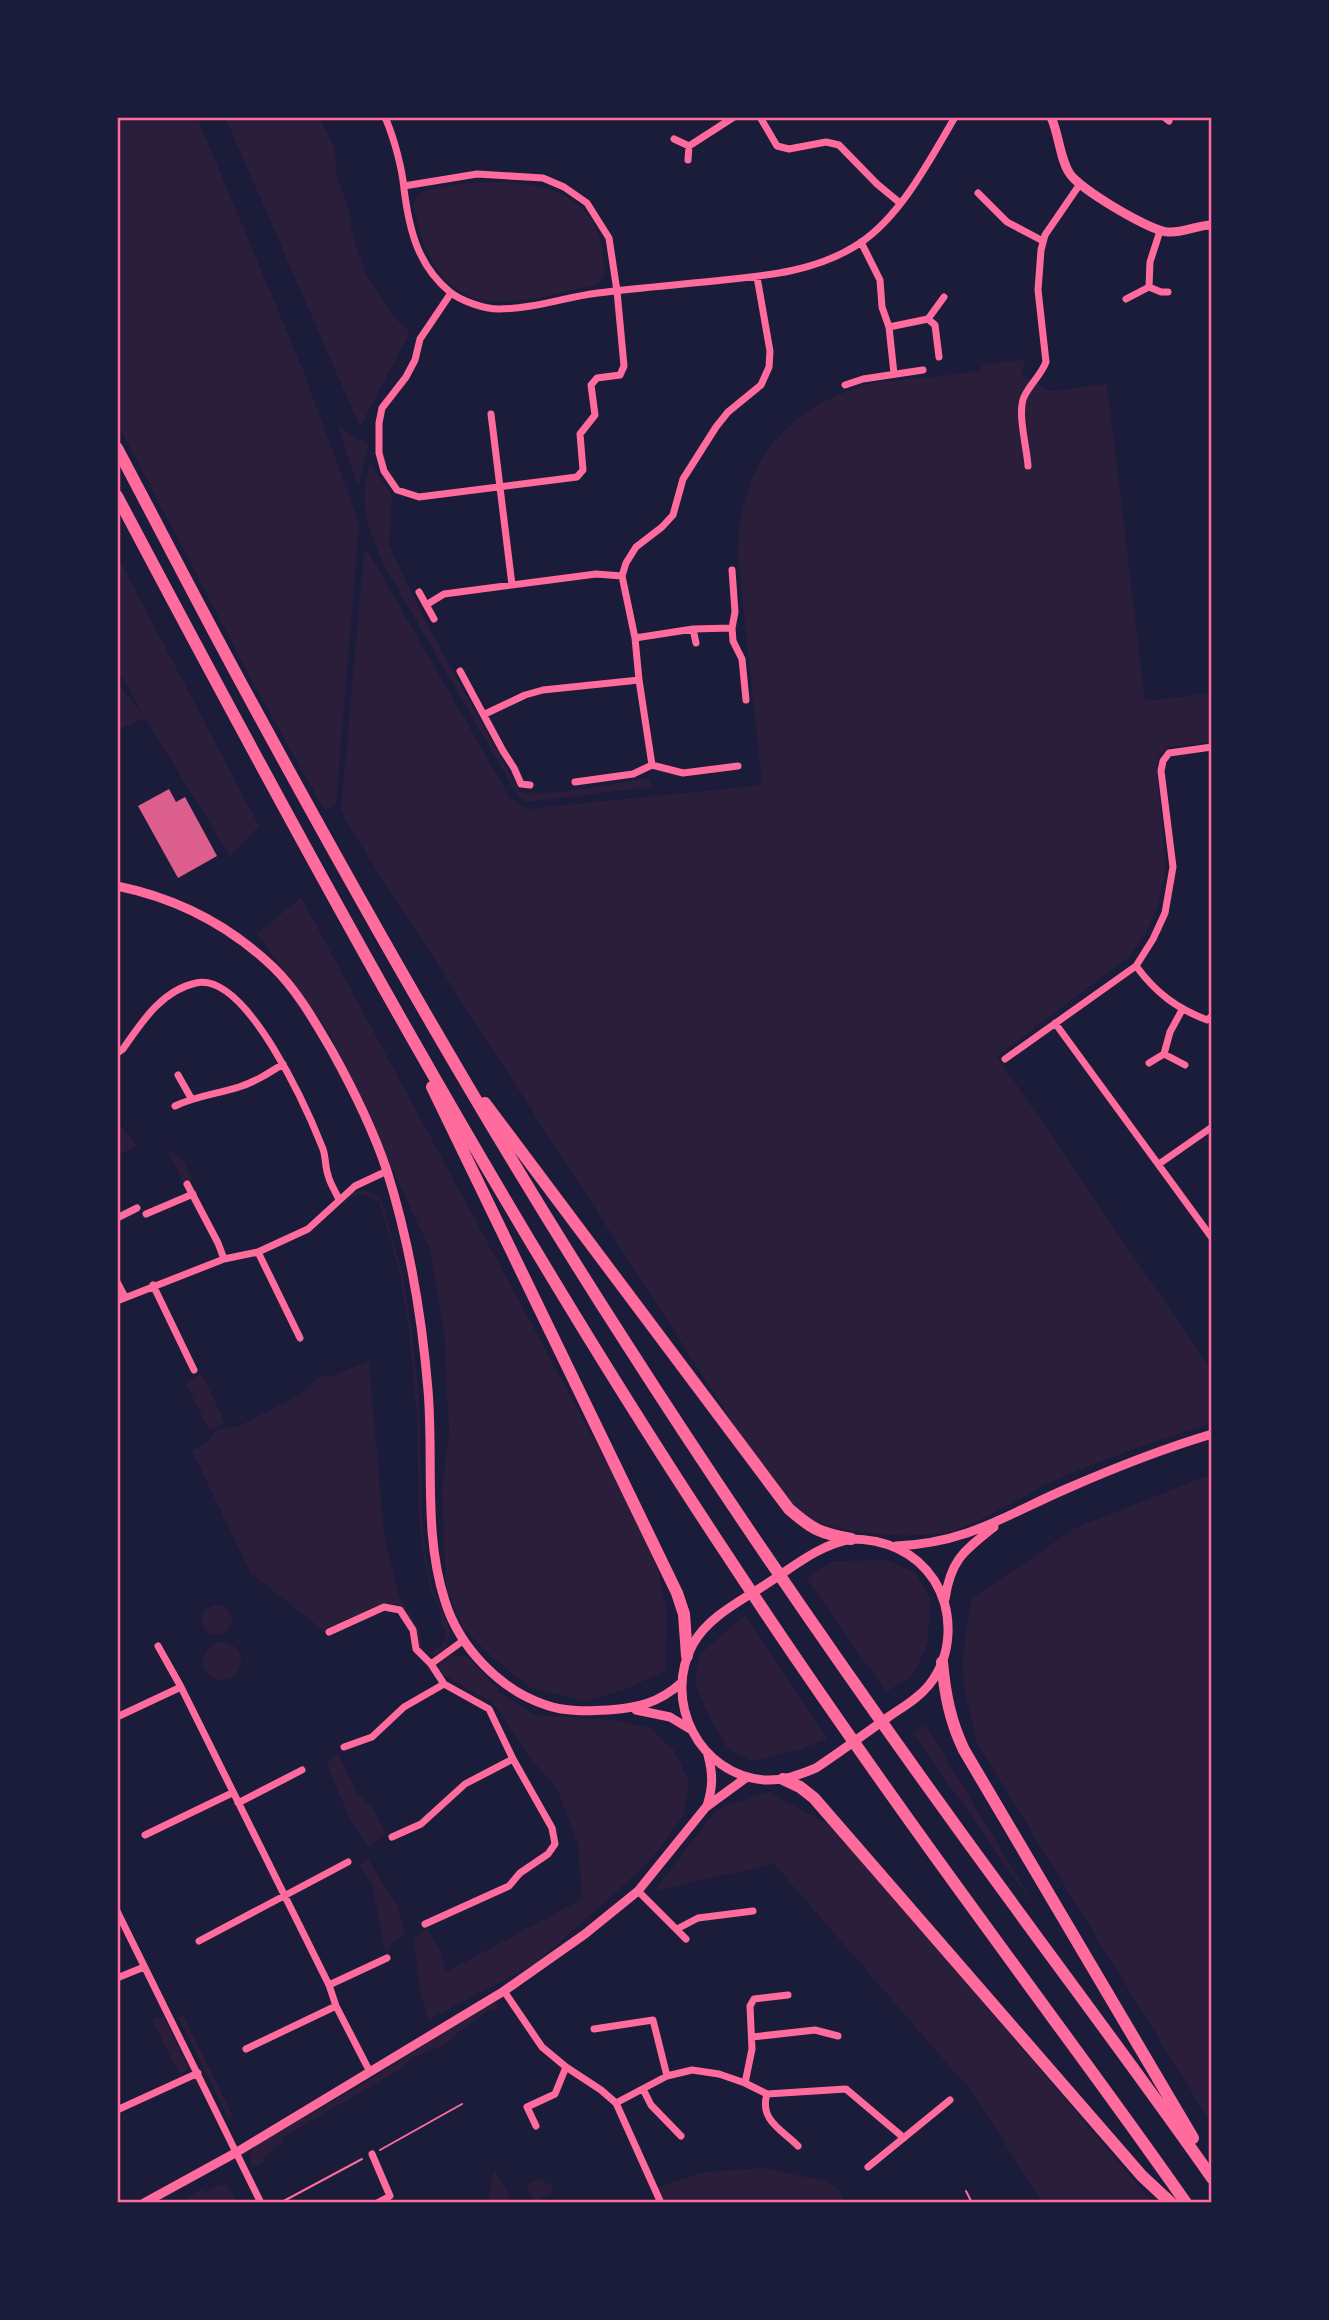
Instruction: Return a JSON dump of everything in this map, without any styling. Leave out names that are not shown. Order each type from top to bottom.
[{"type":"highway","points":[[117,448],[250,700],[445,1049],[535,1200],[628,1347],[871,1707],[1212,2178]]},
{"type":"highway","points":[[117,496],[261,766],[384,987],[583,1331],[729,1558],[860,1750],[1186,2203]]},
{"type":"highway","points":[[384,987],[677,1593],[684,1614],[687,1656]]},
{"type":"highway","points":[[445,1049],[789,1509],[821,1533],[851,1539]]},
{"type":"highway","points":[[942,1662],[945,1696],[953,1726],[964,1750],[1212,2170]]},
{"type":"highway","points":[[783,1779],[814,1798],[1142,2176],[1171,2203]]},
{"type":"street","points":[[385,117],[404,186],[406,211],[423,261],[451,293],[471,303],[496,309],[532,306],[579,295],[789,272],[819,264],[861,242],[883,223],[931,159],[956,117]]},
{"type":"street","points":[[689,146],[734,117]]},
{"type":"street","points":[[760,117],[777,146],[789,149],[827,142],[839,145],[900,203]]},
{"type":"street","points":[[1051,117],[1069,174],[1080,184],[1144,225],[1160,231],[1172,232],[1212,225]]},
{"type":"street","points":[[674,139],[689,146]]},
{"type":"street","points":[[688,160],[689,146]]},
{"type":"street","points":[[404,186],[477,174],[543,178],[564,187],[587,203],[609,237],[624,366],[620,375],[597,378],[591,385],[595,415],[580,434],[583,470],[577,477],[419,497],[397,490],[384,471],[379,453],[382,408],[406,377],[415,360],[420,339],[451,293]]},
{"type":"street","points":[[1028,466],[1020,407],[1046,362],[1038,290],[1042,241],[1080,184]]},
{"type":"street","points":[[978,193],[1007,222],[1042,241]]},
{"type":"street","points":[[1149,287],[1150,262],[1160,231]]},
{"type":"street","points":[[861,242],[880,280],[894,374]]},
{"type":"street","points":[[652,765],[635,638],[622,576],[636,547],[662,527],[673,514],[682,479],[716,427],[728,412],[761,385],[769,367],[770,351],[757,276]]},
{"type":"street","points":[[1149,287],[1168,292]]},
{"type":"street","points":[[1126,299],[1149,287]]},
{"type":"street","points":[[889,327],[928,319],[944,297]]},
{"type":"street","points":[[928,319],[935,325],[939,357]]},
{"type":"street","points":[[845,385],[863,379],[923,370]]},
{"type":"street","points":[[492,414],[513,585]]},
{"type":"street","points":[[732,570],[735,612],[733,641],[742,659],[746,700]]},
{"type":"street","points":[[426,605],[444,594],[596,573],[622,576]]},
{"type":"street","points":[[419,592],[434,620]]},
{"type":"street","points":[[635,638],[693,629],[733,628]]},
{"type":"street","points":[[693,629],[696,643]]},
{"type":"street","points":[[460,671],[521,784],[530,786]]},
{"type":"street","points":[[485,715],[525,695],[543,690],[639,680]]},
{"type":"street","points":[[1005,1059],[1136,966],[1165,913],[1173,867],[1161,771],[1163,761],[1169,753],[1212,747]]},
{"type":"street","points":[[575,782],[633,774],[652,765],[683,773],[738,766]]},
{"type":"street","points":[[117,886],[169,899],[235,935],[274,968],[302,1001],[349,1082],[387,1171],[411,1270],[424,1347],[431,1431],[431,1508],[438,1574],[453,1622],[464,1640],[492,1672],[530,1699],[568,1710],[626,1709],[670,1717],[690,1728]]},
{"type":"street","points":[[1136,966],[1149,983],[1182,1010],[1207,1020],[1212,1017]]},
{"type":"street","points":[[117,1053],[157,1005],[182,988],[198,982],[225,989],[242,1004],[283,1064],[311,1119],[325,1154],[327,1174],[339,1199]]},
{"type":"street","points":[[1149,1063],[1164,1054],[1170,1032],[1182,1010]]},
{"type":"street","points":[[1055,1023],[1212,1238]]},
{"type":"street","points":[[1164,1054],[1185,1065]]},
{"type":"street","points":[[175,1107],[191,1098],[254,1081],[283,1064]]},
{"type":"street","points":[[178,1075],[191,1098]]},
{"type":"street","points":[[1159,1164],[1212,1127]]},
{"type":"street","points":[[117,1282],[121,1299],[224,1259],[258,1252],[308,1229],[355,1185],[387,1171]]},
{"type":"street","points":[[187,1184],[224,1259]]},
{"type":"street","points":[[146,1214],[193,1194]]},
{"type":"street","points":[[117,1218],[137,1208]]},
{"type":"street","points":[[258,1252],[300,1338]]},
{"type":"street","points":[[153,1285],[194,1370]]},
{"type":"street","points":[[894,1546],[925,1545],[1001,1521],[1065,1489],[1212,1434]]},
{"type":"street","points":[[944,1601],[948,1578],[958,1557],[1001,1521]]},
{"type":"street","points":[[706,1807],[712,1790],[713,1771],[708,1754],[690,1728],[683,1706],[681,1683],[687,1656],[702,1631],[712,1621],[822,1547],[851,1539],[873,1540],[894,1546],[920,1563],[930,1574],[944,1601],[949,1632],[937,1674],[920,1695],[816,1768],[800,1775],[783,1779],[747,1777],[708,1754]]},
{"type":"street","points":[[329,1632],[384,1607],[400,1610],[413,1630],[416,1649],[431,1664],[444,1684],[489,1709],[513,1759],[552,1828],[555,1844],[548,1854],[520,1872],[509,1886],[425,1924]]},
{"type":"street","points":[[431,1664],[464,1640]]},
{"type":"street","points":[[158,1646],[181,1687],[370,2072]]},
{"type":"street","points":[[626,1709],[667,1696],[681,1683]]},
{"type":"street","points":[[344,1747],[372,1737],[404,1707],[444,1684]]},
{"type":"street","points":[[117,1717],[181,1687]]},
{"type":"street","points":[[392,1837],[421,1824],[465,1784],[513,1759]]},
{"type":"street","points":[[238,1803],[302,1770]]},
{"type":"street","points":[[144,2203],[237,2152],[504,1991],[586,1934],[638,1891],[706,1807],[747,1777]]},
{"type":"street","points":[[145,1835],[232,1793]]},
{"type":"street","points":[[199,1941],[348,1862]]},
{"type":"street","points":[[638,1891],[686,1939]]},
{"type":"street","points":[[117,1911],[261,2203]]},
{"type":"street","points":[[677,1929],[698,1918],[753,1911]]},
{"type":"street","points":[[329,1985],[387,1958]]},
{"type":"street","points":[[117,1978],[144,1967]]},
{"type":"street","points":[[504,1991],[542,2046],[616,2103],[661,2203]]},
{"type":"street","points":[[745,2083],[752,2037],[750,2006],[754,1999],[788,1995]]},
{"type":"street","points":[[246,2049],[336,2006]]},
{"type":"street","points":[[594,2029],[653,2020],[667,2076]]},
{"type":"street","points":[[752,2037],[815,2031],[838,2036]]},
{"type":"street","points":[[536,2126],[527,2107],[555,2094],[566,2067]]},
{"type":"street","points":[[616,2103],[667,2076],[692,2070],[719,2074],[767,2094],[846,2089],[904,2138]]},
{"type":"street","points":[[117,2110],[198,2073]]},
{"type":"street","points":[[643,2089],[651,2105],[681,2136]]},
{"type":"street","points":[[767,2094],[764,2108],[768,2119],[797,2146]]},
{"type":"street","points":[[867,2167],[950,2100]]},
{"type":"street","points":[[372,2154],[390,2196],[377,2203]]},
{"type":"path","points":[[966,2191],[972,2203]]},
{"type":"shaded area","points":[[117,117],[197,117],[303,370],[359,523],[336,805],[325,811],[250,677],[117,422]]},
{"type":"shaded area","points":[[225,117],[319,117],[334,147],[337,177],[348,206],[353,237],[365,272],[395,318],[410,332],[360,427]]},
{"type":"shaded area","points":[[490,182],[536,186],[565,196],[578,205],[589,216],[600,240],[605,273],[597,285],[532,299],[497,301],[476,298],[459,291],[445,280],[426,247],[413,204],[421,192],[458,184]]},
{"type":"shaded area","points":[[1026,359],[1021,375],[1050,391],[1107,384],[1145,701],[1212,693],[1212,742],[1169,747],[1158,757],[1157,774],[1166,867],[1158,906],[1145,935],[1129,957],[997,1056],[1209,1367],[1212,1366],[1212,1423],[1131,1450],[1071,1474],[955,1530],[921,1535],[877,1534],[834,1527],[803,1514],[770,1480],[349,827],[341,810],[364,553],[369,553],[510,798],[527,809],[762,785],[738,557],[740,524],[746,495],[771,446],[789,426],[838,395],[874,383],[982,371],[982,365]]},
{"type":"shaded area","points":[[338,428],[368,445],[358,487]]},
{"type":"shaded area","points":[[370,464],[392,495],[389,546],[433,635],[520,792],[568,791],[649,778],[651,787],[527,802],[518,796],[383,563],[366,515],[366,479]]},
{"type":"shaded area","points":[[117,555],[259,826],[230,856],[145,718],[117,730],[117,684],[142,713],[117,668]]},
{"type":"shaded area","points":[[301,897],[639,1523],[658,1571],[667,1614],[665,1671],[626,1689],[587,1701],[531,1688],[493,1658],[463,1628],[446,1589],[442,1489],[449,1431],[444,1332],[430,1250],[330,1034],[257,934]]},
{"type":"shaded area","points":[[117,1122],[138,1146],[117,1155]]},
{"type":"shaded area","points":[[168,1151],[182,1158],[193,1180],[184,1184]]},
{"type":"shaded area","points":[[357,1191],[376,1195],[382,1202],[402,1271],[411,1326],[419,1396],[422,1519],[426,1557],[433,1590],[450,1630],[446,1648],[433,1656],[420,1647],[417,1629],[401,1605],[383,1603],[323,1630],[251,1574],[192,1451],[208,1442],[218,1429],[239,1426],[301,1394],[318,1377],[335,1375],[369,1361],[384,1535],[399,1596],[419,1630],[423,1648],[432,1652],[442,1644],[446,1633],[431,1590],[419,1517],[417,1415],[408,1322],[400,1273],[379,1202],[363,1194],[346,1201],[351,1193]]},
{"type":"shaded area","points":[[202,1374],[225,1423],[209,1430],[185,1382]]},
{"type":"shaded area","points":[[1212,1474],[1212,2125],[977,1743],[965,1692],[962,1662],[971,1599],[1075,1528]]},
{"type":"shaded area","points":[[887,1560],[916,1573],[930,1599],[928,1643],[913,1675],[886,1692],[806,1578],[834,1561]]},
{"type":"shaded area","points":[[217,1605],[228,1609],[232,1620],[228,1631],[217,1635],[206,1631],[202,1620],[206,1609]]},
{"type":"shaded area","points":[[745,1615],[827,1739],[801,1749],[752,1761],[728,1749],[710,1718],[695,1683],[700,1654]]},
{"type":"shaded area","points":[[222,1642],[235,1648],[241,1661],[235,1674],[222,1680],[209,1674],[203,1661],[209,1648]]},
{"type":"shaded area","points":[[451,1655],[466,1656],[497,1691],[534,1715],[613,1720],[650,1728],[674,1750],[689,1781],[683,1816],[659,1850],[638,1872],[536,1963],[428,2020],[419,1986],[414,1937],[427,1929],[439,1949],[446,1972],[582,1899],[578,1843],[558,1791],[527,1754],[491,1699],[487,1700],[440,1673],[441,1662]]},
{"type":"shaded area","points":[[926,1725],[1041,1916],[913,1733]]},
{"type":"shaded area","points":[[338,1753],[358,1794],[371,1806],[386,1832],[369,1847],[348,1815],[326,1762]]},
{"type":"shaded area","points":[[769,1792],[835,1828],[1153,2203],[1043,2203],[971,2091],[774,1864],[654,1891],[717,1809]]},
{"type":"shaded area","points":[[368,1859],[398,1907],[405,1935],[392,1943],[386,1955],[372,1885],[359,1864]]},
{"type":"shaded area","points":[[490,2004],[498,2005],[497,2009],[487,2011],[443,2045],[412,2058],[397,2071],[282,2138],[283,2143],[268,2153],[263,2162],[252,2168],[250,2155],[254,2147],[374,2077]]},
{"type":"shaded area","points":[[183,2015],[234,2118],[229,2120],[178,2017]]},
{"type":"shaded area","points":[[164,2017],[188,2068],[180,2076],[152,2019]]},
{"type":"shaded area","points":[[494,2168],[513,2203],[485,2203],[488,2201]]},
{"type":"shaded area","points":[[762,2168],[826,2181],[836,2187],[845,2203],[661,2203],[656,2188],[704,2172]]},
{"type":"shaded area","points":[[543,2177],[554,2192],[534,2202],[526,2185]]},
{"type":"shaded area","points":[[220,2185],[227,2185],[237,2202],[179,2203],[202,2189],[204,2193]]},
{"type":"building","points":[[169,789],[176,802],[185,797],[217,856],[178,878],[138,806]]}]
